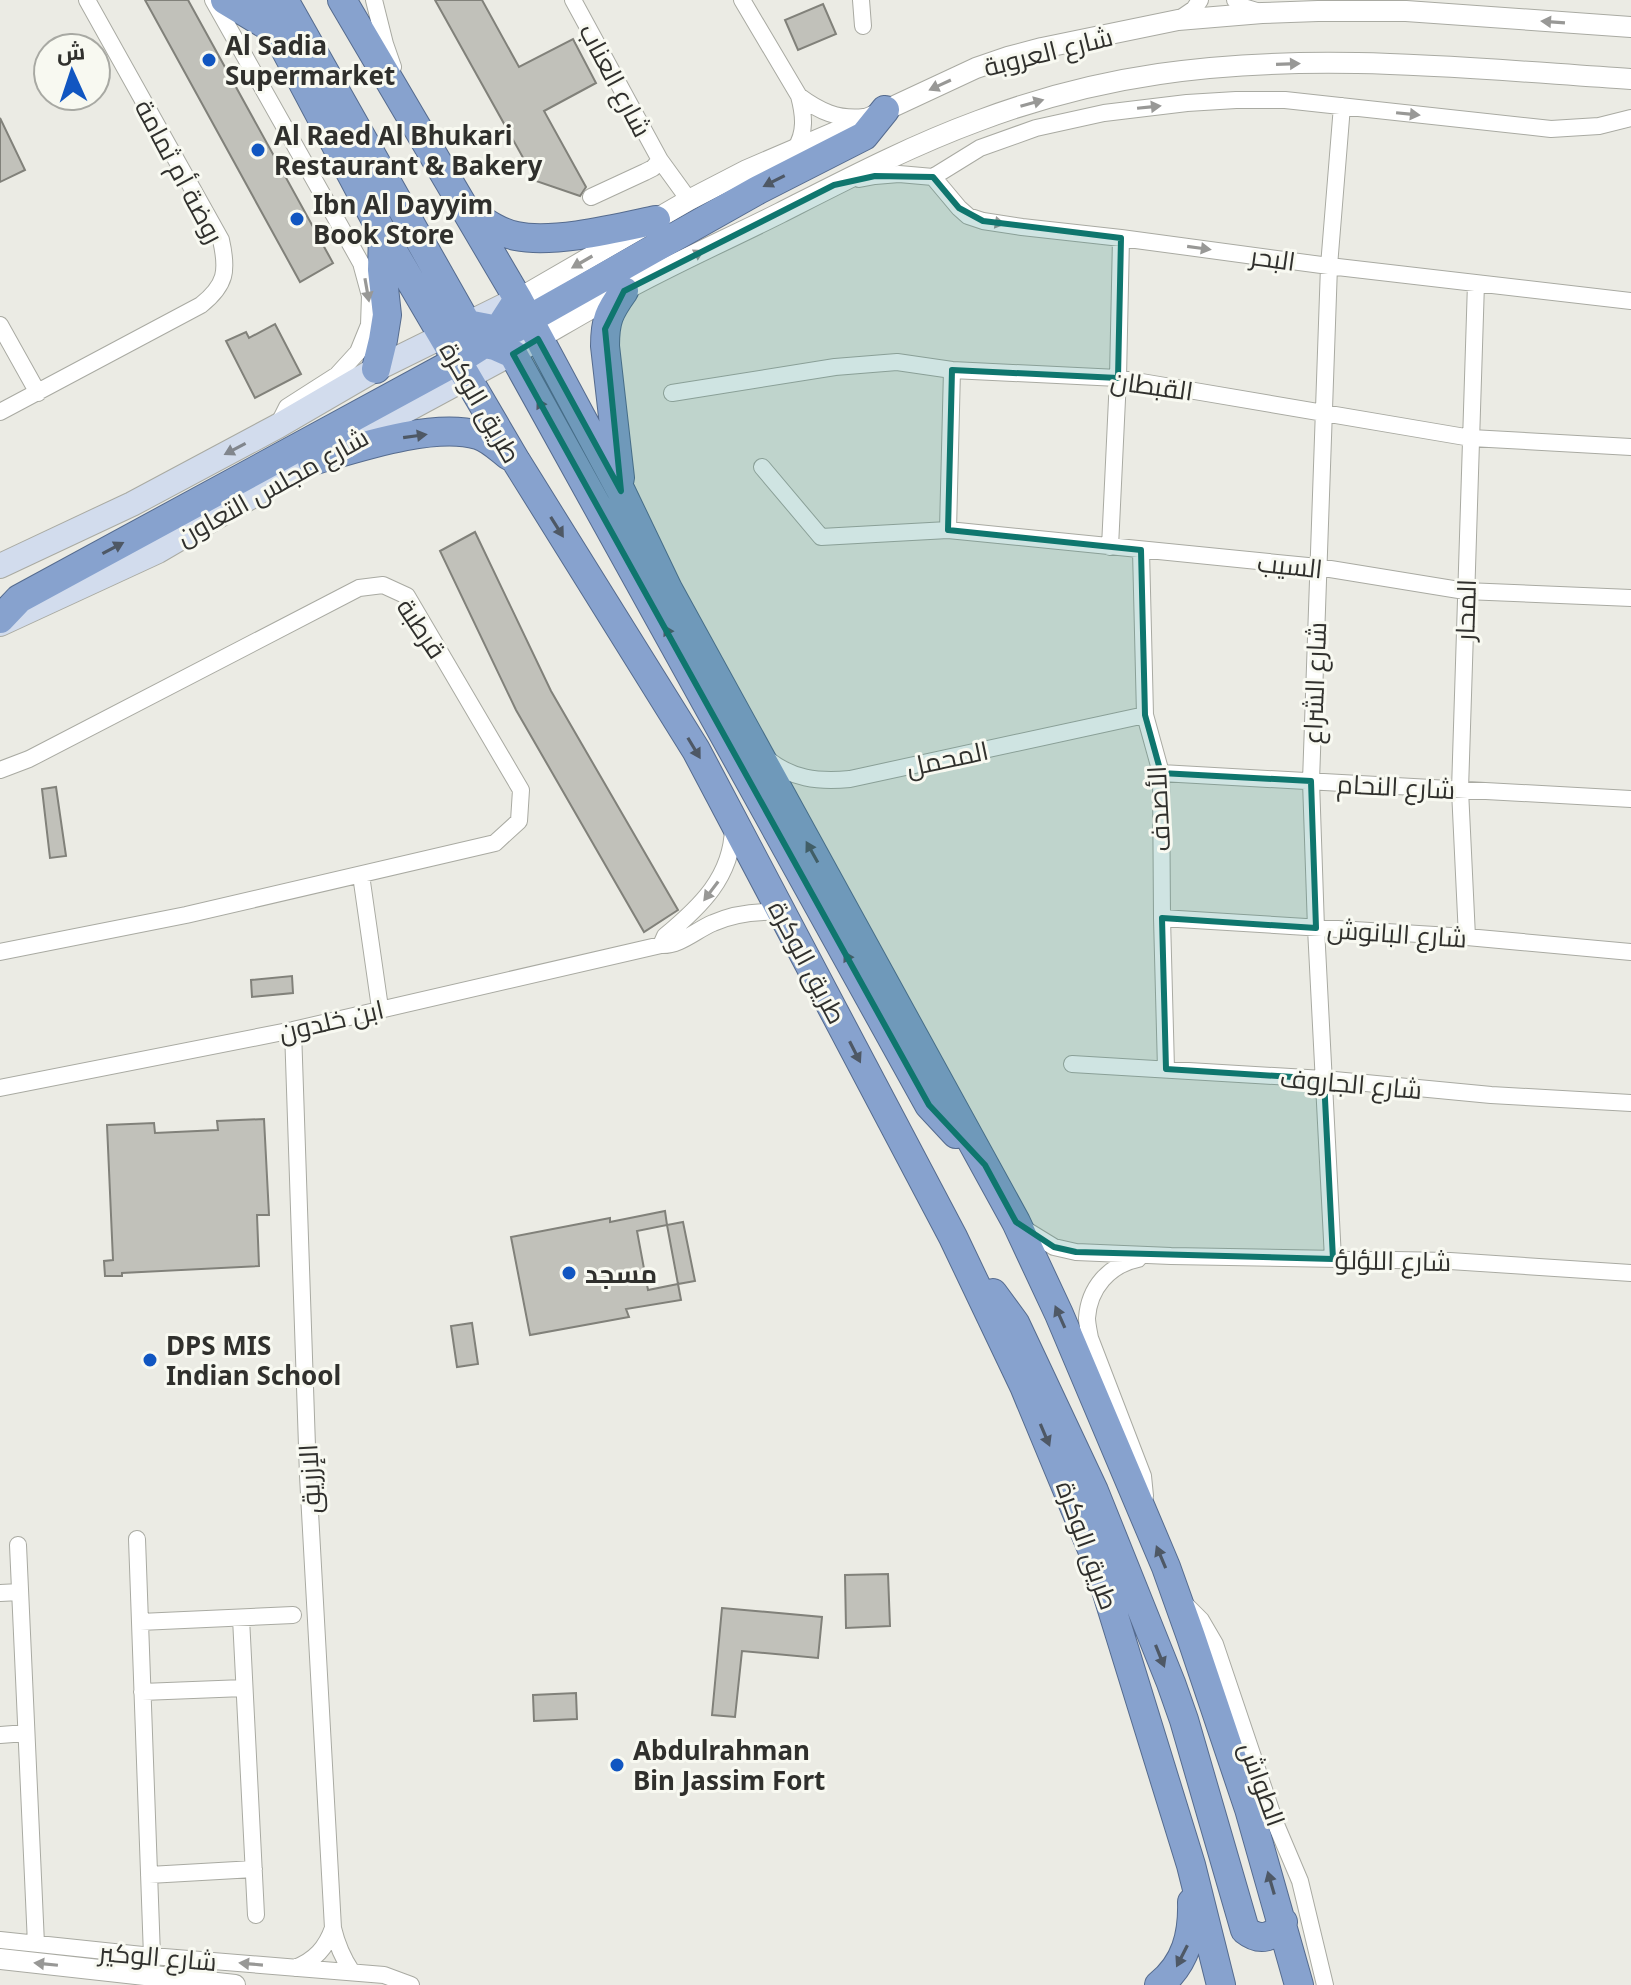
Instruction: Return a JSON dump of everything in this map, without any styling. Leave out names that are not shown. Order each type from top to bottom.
[{"type":"highway","points":[[225,0],[276,31]]},
{"type":"highway","name":"طريق الوكرة","points":[[259,0],[383,234],[499,332],[621,491],[668,589],[1016,1222],[1078,1357],[1176,1595],[1249,1809],[1299,1985]]},
{"type":"highway","points":[[284,0],[499,332],[929,1105],[985,1165]]},
{"type":"highway","name":"طريق الوكرة","points":[[342,0],[463,207],[499,332]]},
{"type":"highway","points":[[0,621],[19,599],[462,369],[499,332],[758,190],[864,136],[879,113]]},
{"type":"highway","points":[[463,207],[495,229],[516,236],[587,233],[656,220]]},
{"type":"highway","points":[[376,369],[387,315],[382,270],[383,234]]},
{"type":"highway","points":[[621,491],[605,338],[609,312],[624,291]]},
{"type":"highway","name":"طريق الوكرة","points":[[499,332],[462,369],[696,750],[953,1237],[1024,1386],[1098,1564],[1191,1865],[1221,1985]]},
{"type":"highway","points":[[312,461],[381,441],[452,431],[481,435],[516,461]]},
{"type":"highway","points":[[953,1237],[1015,1323],[1094,1491],[1184,1720],[1245,1930],[1261,1938],[1278,1931],[1283,1922]]},
{"type":"highway","points":[[1159,1985],[1179,1964],[1193,1925],[1191,1865]]},
{"type":"main road","name":"شارع مجلس التعاون","points":[[0,566],[132,504],[278,426],[376,369],[499,332]]},
{"type":"main road","name":"شارع مجلس التعاون","points":[[0,621],[158,551],[462,369]]},
{"type":"street","name":"روضة أم ثمامة","points":[[0,412],[201,305],[214,295],[223,280],[226,262],[221,240],[87,0]]},
{"type":"street","points":[[213,0],[361,263],[370,296],[369,325],[358,352],[337,375],[287,407],[278,426]]},
{"type":"street","name":"طريق الوكرة","points":[[374,0],[385,44],[413,120]]},
{"type":"street","name":"شارع العناب","points":[[573,0],[660,160],[689,200]]},
{"type":"street","points":[[742,0],[799,96],[815,108],[833,115],[853,118],[879,113]]},
{"type":"street","points":[[861,0],[863,26]]},
{"type":"street","points":[[1178,20],[1194,9],[1200,0]]},
{"type":"street","points":[[1235,0],[1240,6],[1262,13]]},
{"type":"street","name":"شارع العروبة","points":[[499,332],[656,220],[689,200],[747,170],[976,68],[1008,57],[1083,38],[1178,20],[1262,13],[1406,11],[1631,27]]},
{"type":"street","name":"شارع العروبة","points":[[499,332],[624,291],[930,140],[1011,109],[1068,92],[1160,74],[1253,65],[1358,63],[1631,79]]},
{"type":"street","points":[[795,149],[801,140],[803,126],[799,96]]},
{"type":"street","points":[[933,177],[980,148],[1036,128],[1104,113],[1187,103],[1285,100],[1551,129],[1627,122]]},
{"type":"street","name":"شارع الشراع","points":[[1333,1259],[1311,781],[1329,266],[1342,106]]},
{"type":"street","name":"شارع العناب","points":[[591,197],[653,168],[660,160]]},
{"type":"street","name":"شارع العروبة","points":[[834,185],[899,174],[933,177]]},
{"type":"street","name":"البحر","points":[[933,177],[968,216],[983,221],[1631,301]]},
{"type":"street","points":[[1110,547],[1121,238]]},
{"type":"street","name":"المحار","points":[[1467,937],[1460,790],[1476,283]]},
{"type":"street","points":[[0,325],[38,393]]},
{"type":"street","name":"القبطان","points":[[672,393],[820,369],[897,362],[952,370],[1118,378],[1471,438],[1631,447]]},
{"type":"street","points":[[948,530],[952,370]]},
{"type":"street","name":"السيب","points":[[762,467],[821,537],[948,530],[1318,567],[1465,591],[1631,598]]},
{"type":"street","name":"الأصدف","points":[[1141,550],[1145,715],[1161,773],[1166,1069]]},
{"type":"street","name":"قرطبة","points":[[0,770],[29,759],[359,588],[383,585],[407,596],[521,790],[519,821],[495,843],[186,915],[0,952]]},
{"type":"street","name":"المحمل","points":[[756,749],[775,766],[799,777],[824,781],[850,779],[1145,715]]},
{"type":"street","name":"شارع النحام","points":[[1161,773],[1631,799]]},
{"type":"street","points":[[661,945],[665,936],[697,908],[721,878],[733,840],[733,821]]},
{"type":"street","points":[[361,875],[380,1008]]},
{"type":"street","name":"ابن خلدون","points":[[0,1088],[293,1030],[672,944],[728,917],[755,912],[782,912]]},
{"type":"street","name":"شارع البانوش","points":[[1162,918],[1467,937],[1631,952]]},
{"type":"street","name":"الإزريق","points":[[293,1030],[308,1476],[333,1928],[340,1951],[352,1972]]},
{"type":"street","name":"شارع الجاروف","points":[[1072,1064],[1324,1079],[1491,1095],[1631,1103]]},
{"type":"street","name":"شارع اللؤلؤ","points":[[1016,1222],[1054,1247],[1076,1252],[1450,1261],[1631,1273]]},
{"type":"street","name":"شارع اللؤلؤ","points":[[1148,1524],[1143,1476],[1090,1338],[1087,1318],[1094,1292],[1110,1271],[1121,1264],[1156,1256]]},
{"type":"street","points":[[137,1539],[152,1956]]},
{"type":"street","points":[[18,1545],[36,1944]]},
{"type":"street","points":[[0,1593],[20,1592]]},
{"type":"street","name":"الطواش","points":[[1176,1595],[1201,1620],[1215,1644],[1275,1822],[1300,1881],[1325,1985]]},
{"type":"street","points":[[140,1622],[293,1615]]},
{"type":"street","points":[[241,1618],[256,1915]]},
{"type":"street","points":[[142,1692],[244,1688]]},
{"type":"street","points":[[0,1735],[26,1733]]},
{"type":"street","points":[[149,1875],[254,1869]]},
{"type":"street","points":[[295,1968],[315,1957],[333,1928]]},
{"type":"street","name":"شارع الوكير","points":[[0,1940],[384,1975],[411,1985]]},
{"type":"street","name":"شارع الوكير","points":[[0,1959],[235,1985]]},
{"type":"highlighted area","points":[[875,176],[933,177],[959,208],[983,221],[1121,238],[1118,378],[952,370],[948,530],[1141,550],[1145,715],[1161,773],[1311,781],[1316,928],[1162,918],[1166,1069],[1324,1079],[1333,1259],[1076,1252],[1054,1247],[1016,1222],[985,1165],[929,1105],[513,354],[538,339],[621,491],[605,329],[624,291],[834,185]]},
{"type":"building","points":[[145,0],[188,0],[333,263],[300,282]]},
{"type":"building","points":[[435,0],[482,0],[519,67],[573,39],[596,83],[544,111],[586,187],[580,196],[536,181]]},
{"type":"building","points":[[823,4],[836,34],[798,50],[785,20]]},
{"type":"building","points":[[0,118],[25,170],[0,182]]},
{"type":"building","points":[[275,324],[301,374],[255,398],[226,341],[246,332],[249,338]]},
{"type":"building","points":[[475,532],[551,691],[678,910],[644,932],[516,710],[440,551]]},
{"type":"building","points":[[56,787],[66,856],[50,858],[42,789]]},
{"type":"building","points":[[292,976],[293,993],[252,997],[251,980]]},
{"type":"building","points":[[264,1119],[269,1215],[257,1215],[259,1266],[105,1276],[104,1261],[113,1260],[107,1125],[154,1123],[155,1133],[218,1130],[217,1121]]},
{"type":"building","name":"مسجد","points":[[665,1211],[667,1225],[637,1231],[648,1290],[678,1284],[681,1300],[626,1309],[629,1317],[530,1335],[511,1237]]},
{"type":"building","name":"مسجد","points":[[683,1222],[695,1281],[678,1284],[667,1225]]},
{"type":"building","points":[[472,1323],[478,1364],[457,1367],[451,1326]]},
{"type":"building","points":[[888,1574],[890,1626],[846,1628],[845,1575]]},
{"type":"building","points":[[722,1608],[822,1617],[818,1658],[742,1651],[735,1717],[712,1715]]},
{"type":"building","points":[[576,1693],[577,1719],[534,1721],[533,1695]]},
{"type":"place","name":"Al Sadia Supermarket","points":[[209,60]]},
{"type":"place","name":"Al Raed Al Bhukari Restaurant & Bakery","points":[[258,150]]},
{"type":"place","name":"Ibn Al Dayyim Book Store","points":[[297,219]]},
{"type":"place","name":"مسجد","points":[[569,1273]]},
{"type":"place","name":"DPS MIS Indian School","points":[[150,1360]]},
{"type":"place","name":"Abdulrahman Bin Jassim Fort","points":[[617,1765]]}]
